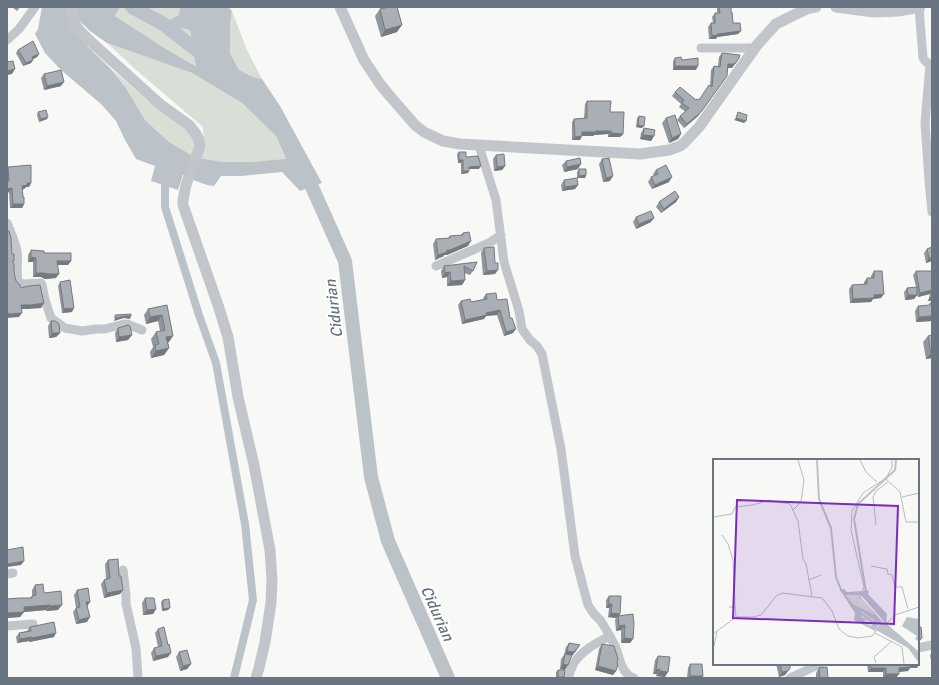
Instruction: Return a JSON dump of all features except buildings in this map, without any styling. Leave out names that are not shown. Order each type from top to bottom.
[{"type":"street","points":[[7,40],[20,29],[35,7]]},
{"type":"street","points":[[72,7],[73,20],[79,30],[161,105],[189,125],[199,140],[200,146],[186,185],[183,206],[228,337],[238,397],[254,464],[270,550],[272,580],[271,604],[265,642],[256,678]]},
{"type":"street","points":[[340,7],[362,54],[380,84],[415,125],[428,134],[444,141],[479,146],[640,154],[672,149],[684,143],[699,127],[754,48],[776,24],[807,9],[816,7]]},
{"type":"street","points":[[836,7],[874,12],[898,11],[920,7],[923,58],[925,62],[931,64],[925,123],[932,212]]},
{"type":"street","points":[[701,48],[754,48]]},
{"type":"street","points":[[479,146],[496,200],[504,262],[522,329],[542,354],[561,449],[575,556],[588,605],[601,621],[610,636],[624,670],[629,676],[634,678]]},
{"type":"street","points":[[7,223],[17,251],[19,283],[41,283],[51,318],[56,322],[65,328],[82,331],[105,329],[124,324],[142,330]]},
{"type":"street","points":[[436,266],[489,243],[501,234]]},
{"type":"street","points":[[123,570],[126,604],[136,648],[138,678]]},
{"type":"street","points":[[7,626],[33,624]]},
{"type":"street","points":[[568,678],[574,662],[581,654],[610,636]]},
{"type":"street","points":[[919,648],[932,645]]},
{"type":"street","points":[[790,678],[818,665]]},
{"type":"shaded area","points":[[42,7],[68,7],[76,33],[109,67],[126,88],[145,120],[169,142],[194,158],[187,176],[183,175],[178,190],[151,181],[155,166],[136,159],[116,121],[101,104],[61,70],[45,53],[35,34],[38,29]]},
{"type":"shaded area","points":[[76,7],[120,7],[115,16],[166,49],[196,66],[190,30],[171,26],[165,22],[179,15],[180,7],[228,7],[232,11],[230,25],[230,53],[239,70],[253,77],[262,79],[280,106],[322,183],[300,191],[282,172],[242,176],[221,176],[214,186],[193,180],[199,158],[222,162],[252,162],[286,159],[276,136],[242,103],[192,73],[107,43],[90,31],[79,20],[75,11]]},
{"type":"shaded area","points":[[120,7],[180,7],[179,15],[166,23],[171,26],[190,30],[197,66],[166,49],[115,16]]},
{"type":"shaded area","points":[[232,11],[247,50],[262,79],[253,77],[239,70],[230,53],[230,25]]},
{"type":"shaded area","points":[[107,43],[192,73],[242,103],[276,136],[286,160],[222,162],[199,158],[204,150],[203,127]]},
{"type":"shaded area","points":[[109,67],[145,98],[194,135],[197,145],[194,158],[169,142],[145,120],[126,88]]},
{"type":"waterway","name":"Cidurian","points":[[132,7],[162,23],[208,59]]},
{"type":"waterway","name":"Cidurian","points":[[304,169],[345,261],[371,477],[388,541],[448,678]]},
{"type":"waterway","points":[[168,177],[165,186],[165,207],[199,315],[216,363],[245,524],[253,600],[234,678]]}]
